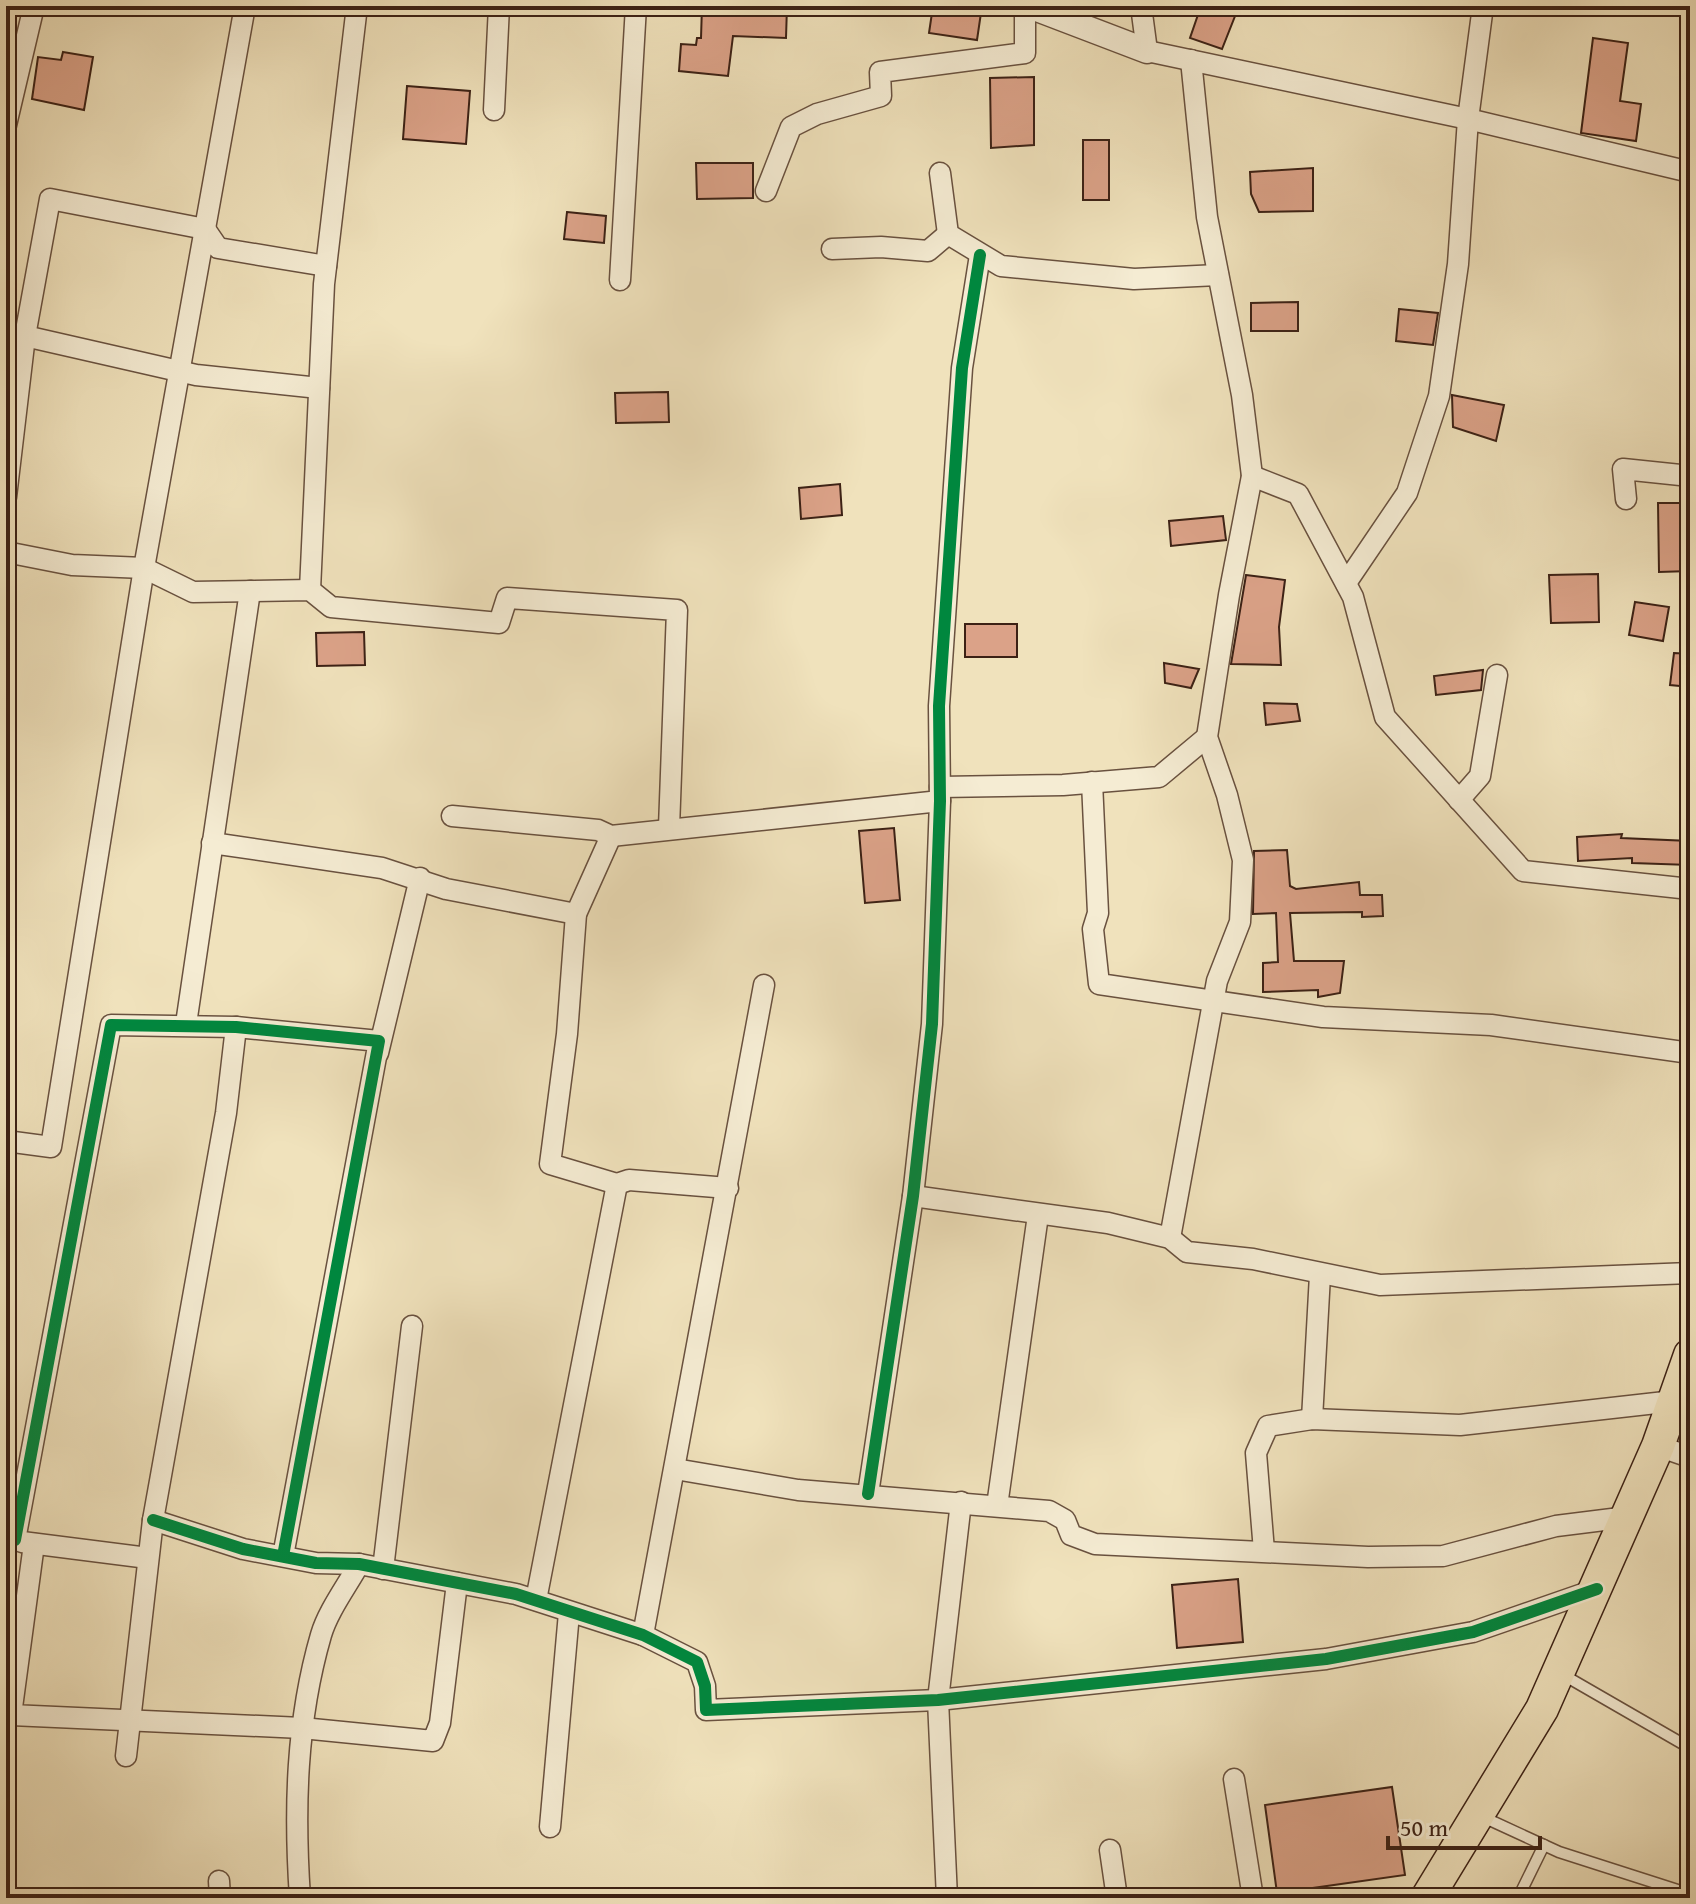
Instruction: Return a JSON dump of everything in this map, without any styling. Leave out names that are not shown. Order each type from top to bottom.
[{"type":"main road","points":[[1427,1898],[1542,1709],[1658,1446],[1690,1355]]},
{"type":"street","points":[[6,125],[34,6]]},
{"type":"street","points":[[6,1141],[51,1147],[144,568],[245,6]]},
{"type":"street","points":[[310,590],[326,266],[357,6]]},
{"type":"street","points":[[494,110],[499,6]]},
{"type":"street","points":[[620,280],[636,6]]},
{"type":"street","points":[[766,191],[791,127],[817,114],[881,96],[880,72],[1025,53],[1027,6],[1147,51],[1468,119],[1690,172]]},
{"type":"street","points":[[1141,6],[1147,51]]},
{"type":"street","points":[[1346,583],[1407,493],[1439,396],[1458,264],[1468,119],[1483,6]]},
{"type":"street","points":[[1170,1238],[1217,981],[1240,922],[1243,860],[1227,795],[1207,737],[1252,476],[1242,395],[1207,217],[1191,60]]},
{"type":"street","points":[[940,173],[948,234],[1001,266],[1134,279],[1218,275]]},
{"type":"street","points":[[6,497],[25,336],[50,199],[205,229],[218,248],[326,266]]},
{"type":"street","points":[[832,249],[881,247],[928,251],[948,234]]},
{"type":"street","points":[[868,1494],[913,1196],[932,1024],[940,794],[939,706],[962,368],[980,255]]},
{"type":"street","points":[[25,336],[179,371],[319,388]]},
{"type":"street","points":[[1626,499],[1623,469],[1690,476]]},
{"type":"street","points":[[1252,476],[1298,494],[1353,597],[1385,717],[1523,871],[1690,889]]},
{"type":"street","points":[[6,552],[72,565],[144,568],[193,592],[310,590],[331,607],[499,623],[507,598],[677,610],[669,828]]},
{"type":"street","points":[[186,1024],[250,591]]},
{"type":"street","points":[[1459,800],[1480,776],[1497,675]]},
{"type":"street","points":[[452,816],[598,830],[611,836],[940,794],[1159,777],[1207,737]]},
{"type":"street","points":[[1092,782],[1098,913],[1093,929],[1099,984],[1323,1017],[1491,1025],[1690,1053]]},
{"type":"street","points":[[611,836],[576,914],[567,1034],[550,1164],[617,1184],[629,1180],[728,1188]]},
{"type":"street","points":[[212,843],[368,865],[420,878],[446,889],[576,914]]},
{"type":"street","points":[[369,1095],[420,878]]},
{"type":"street","points":[[643,1635],[662,1518],[675,1469],[764,985]]},
{"type":"street","points":[[283,1556],[379,1041],[186,1024],[111,1025],[18,1541],[11,1715],[302,1728],[433,1741],[440,1723],[457,1583]]},
{"type":"street","points":[[126,1756],[153,1520],[226,1113],[236,1027]]},
{"type":"street","points":[[536,1600],[617,1184]]},
{"type":"street","points":[[913,1196],[1108,1223],[1170,1238],[1187,1252],[1253,1259],[1380,1285],[1690,1273]]},
{"type":"street","points":[[997,1506],[1038,1215]]},
{"type":"street","points":[[1312,1419],[1320,1275]]},
{"type":"street","points":[[383,1569],[412,1326]]},
{"type":"street","points":[[1264,1551],[1256,1453],[1268,1426],[1312,1419],[1460,1425],[1674,1401]]},
{"type":"street","points":[[1658,1446],[1690,1457]]},
{"type":"street","points":[[675,1469],[798,1490],[1049,1511],[1065,1520],[1071,1535],[1095,1544],[1368,1557],[1443,1556],[1556,1526],[1628,1517]]},
{"type":"street","points":[[947,1898],[938,1700],[961,1502]]},
{"type":"street","points":[[153,1520],[243,1549],[316,1563],[359,1564],[536,1600],[643,1635],[697,1662],[705,1686],[706,1710],[938,1700],[1137,1682],[1326,1659],[1473,1632],[1597,1589]]},
{"type":"street","points":[[18,1541],[148,1558]]},
{"type":"street","points":[[300,1898],[295,1819],[302,1728],[322,1632],[359,1564]]},
{"type":"street","points":[[550,1827],[569,1613]]},
{"type":"street","points":[[1234,1779],[1253,1898]]},
{"type":"street","points":[[1110,1850],[1117,1898]]},
{"type":"lane","points":[[1559,1672],[1690,1748]]},
{"type":"lane","points":[[1478,1815],[1544,1845],[1690,1894]]},
{"type":"lane","points":[[1518,1898],[1544,1845]]},
{"type":"building","points":[[702,6],[787,6],[786,38],[733,36],[728,76],[679,71],[681,44],[696,45],[697,38],[701,38]]},
{"type":"building","points":[[933,6],[982,6],[977,40],[929,33]]},
{"type":"building","points":[[1201,6],[1239,6],[1222,49],[1190,38]]},
{"type":"building","points":[[1593,38],[1628,43],[1620,101],[1641,104],[1636,141],[1581,133]]},
{"type":"building","points":[[63,52],[93,57],[84,110],[32,99],[38,57],[61,60]]},
{"type":"building","points":[[1034,77],[1034,145],[991,148],[990,78]]},
{"type":"building","points":[[407,86],[470,91],[466,144],[403,139]]},
{"type":"building","points":[[1083,140],[1109,140],[1109,200],[1083,200]]},
{"type":"building","points":[[696,163],[753,163],[753,198],[697,199]]},
{"type":"building","points":[[1313,168],[1313,211],[1259,212],[1251,194],[1250,172]]},
{"type":"building","points":[[567,212],[606,216],[604,243],[564,239]]},
{"type":"building","points":[[1298,302],[1298,331],[1251,331],[1251,303]]},
{"type":"building","points":[[1399,309],[1438,313],[1433,345],[1396,341]]},
{"type":"building","points":[[668,392],[669,422],[616,423],[615,393]]},
{"type":"building","points":[[1452,395],[1504,405],[1496,441],[1453,427]]},
{"type":"building","points":[[840,484],[842,515],[801,519],[799,488]]},
{"type":"building","points":[[1658,503],[1690,503],[1690,571],[1659,572]]},
{"type":"building","points":[[1223,516],[1226,540],[1171,546],[1169,521]]},
{"type":"building","points":[[1598,574],[1599,622],[1551,623],[1549,575]]},
{"type":"building","points":[[1246,575],[1285,580],[1279,627],[1281,665],[1231,664]]},
{"type":"building","points":[[1635,602],[1669,607],[1663,641],[1629,635]]},
{"type":"building","points":[[965,624],[1017,624],[1017,657],[965,657]]},
{"type":"building","points":[[364,632],[365,665],[317,666],[316,633]]},
{"type":"building","points":[[1674,653],[1690,654],[1690,687],[1670,685]]},
{"type":"building","points":[[1164,663],[1199,669],[1191,688],[1165,683]]},
{"type":"building","points":[[1483,670],[1481,690],[1436,695],[1434,676]]},
{"type":"building","points":[[1264,703],[1297,704],[1300,721],[1266,725]]},
{"type":"building","points":[[894,828],[900,900],[865,903],[859,831]]},
{"type":"building","points":[[1622,834],[1621,838],[1690,841],[1690,865],[1632,863],[1632,858],[1578,861],[1577,837]]},
{"type":"building","points":[[1287,850],[1290,886],[1296,889],[1359,882],[1360,895],[1382,895],[1383,916],[1362,917],[1362,912],[1290,913],[1294,961],[1344,961],[1340,993],[1318,997],[1318,990],[1263,992],[1263,963],[1278,962],[1276,913],[1253,914],[1254,851]]},
{"type":"building","points":[[1238,1579],[1243,1642],[1177,1648],[1172,1585]]},
{"type":"building","points":[[1392,1787],[1405,1875],[1277,1893],[1265,1805]]},
{"type":"cycle path","points":[[868,1494],[913,1196],[932,1024],[940,801],[939,706],[962,368],[980,255]]},
{"type":"cycle path","points":[[15,1540],[111,1025],[236,1027],[379,1041],[283,1556]]},
{"type":"cycle path","points":[[153,1520],[243,1549],[316,1563],[359,1564],[516,1594],[643,1635],[697,1662],[705,1686],[706,1710],[938,1700],[1326,1659],[1473,1632],[1597,1589]]}]
